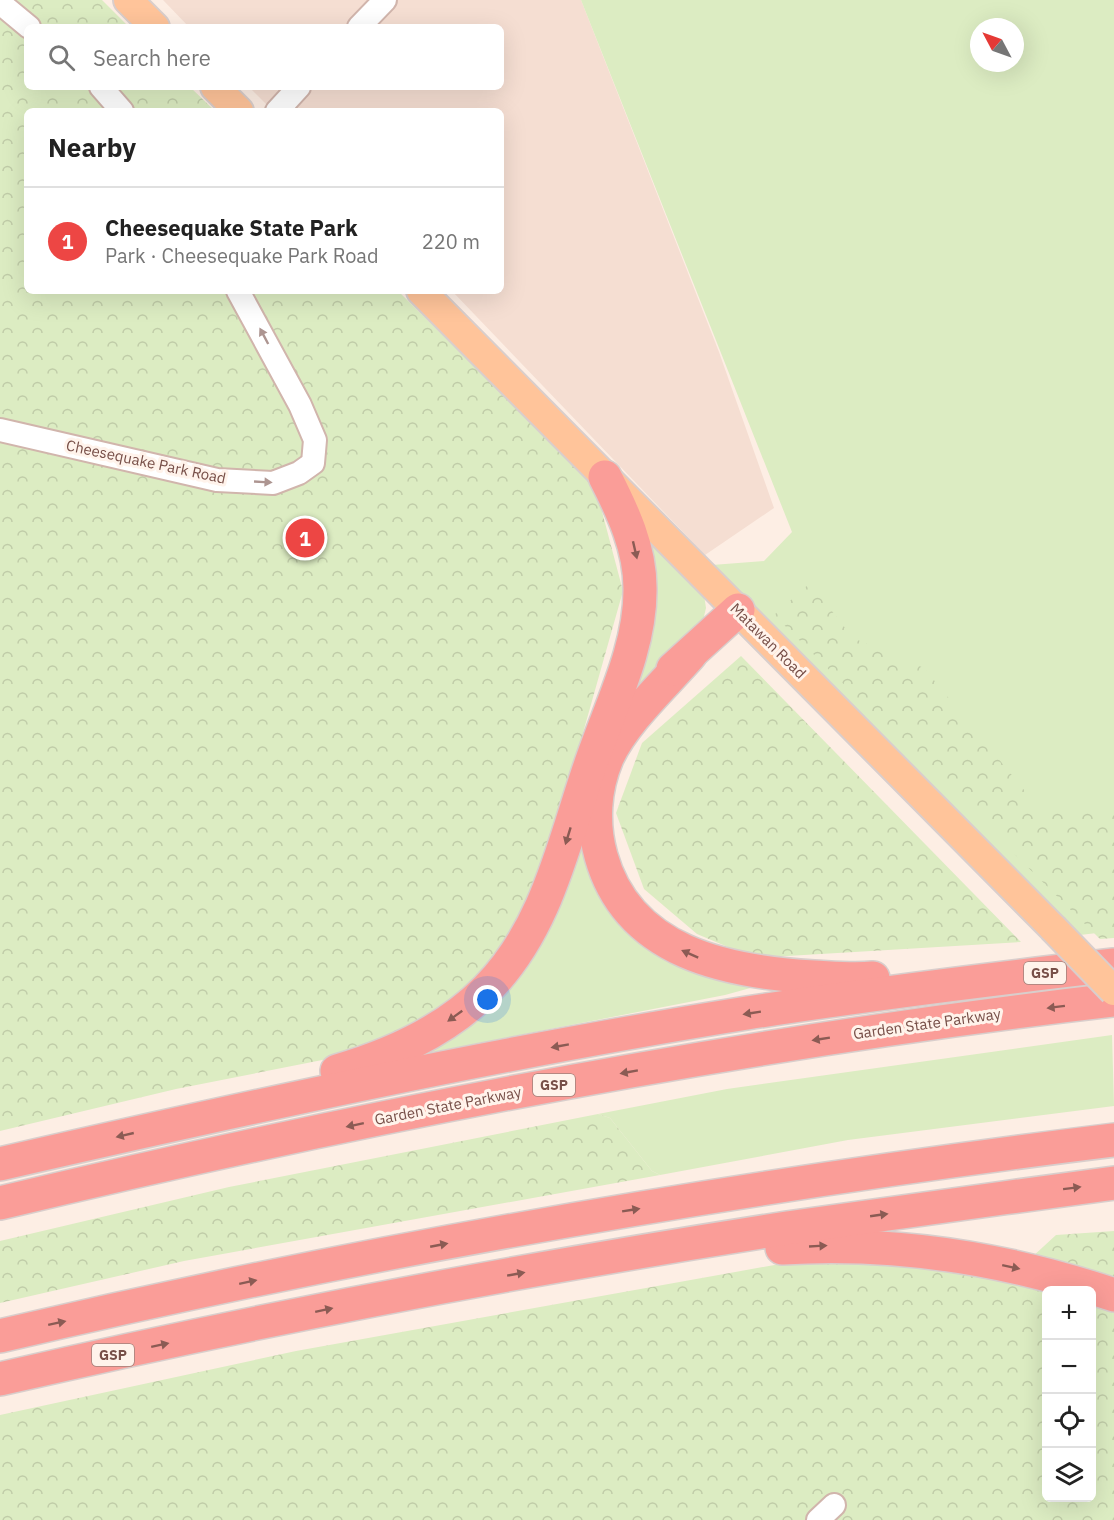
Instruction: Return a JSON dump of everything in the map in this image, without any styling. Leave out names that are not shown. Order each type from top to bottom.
[{"type":"highway","points":[[182,1122],[290,1083],[358,1065],[394,1051],[436,1029],[473,1002],[511,961],[540,914],[632,644],[640,590],[632,537],[606,477]]},
{"type":"highway","points":[[600,741],[636,700],[690,656],[738,610]]},
{"type":"highway","points":[[690,656],[615,744],[598,787],[595,816],[599,849],[610,883],[629,911],[653,933],[678,948],[711,962],[747,971],[834,979],[890,976],[976,981]]},
{"type":"highway","name":"GSP","points":[[0,1164],[182,1122],[411,1074],[634,1032],[976,981],[1114,965]]},
{"type":"highway","name":"Garden State Parkway","points":[[0,1203],[250,1147],[580,1080],[866,1033],[1114,1000]]},
{"type":"highway","points":[[0,1336],[302,1271],[601,1216],[868,1173],[1114,1140]]},
{"type":"highway","name":"GSP","points":[[0,1380],[329,1309],[675,1246],[1114,1183]]},
{"type":"highway","points":[[675,1246],[768,1249],[843,1246],[902,1250],[1029,1270],[1114,1294]]},
{"type":"main road","points":[[128,0],[152,24]]},
{"type":"main road","points":[[218,90],[237,108]]},
{"type":"main road","name":"Matawan Road","points":[[424,294],[1114,991]]},
{"type":"street","points":[[362,24],[385,0]]},
{"type":"street","points":[[0,3],[25,24]]},
{"type":"street","points":[[104,90],[119,108]]},
{"type":"street","points":[[280,108],[295,90]]},
{"type":"street","name":"Cheesequake Park Road","points":[[0,430],[217,480],[273,483],[299,473],[313,463],[315,440],[300,405],[240,294]]},
{"type":"shaded area","points":[[163,0],[581,0],[719,352],[774,508],[705,555],[455,294],[504,294],[504,108],[270,108],[252,90],[504,90],[504,24],[186,24]]},
{"type":"green space","points":[[0,0],[102,0],[126,24],[24,24],[24,90],[193,90],[212,108],[24,108],[24,294],[401,294],[595,485],[623,591],[533,910],[443,1020],[388,1047],[176,1089],[0,1131]]},
{"type":"green space","points":[[581,0],[1114,0],[1114,931],[1080,935],[712,565],[764,561],[792,532]]},
{"type":"green space","points":[[635,523],[704,595],[706,608],[702,625],[625,700]]},
{"type":"green space","points":[[810,583],[853,638],[924,668],[1038,807],[1114,813],[1114,938],[1100,939],[774,615]]},
{"type":"green space","points":[[741,656],[1021,942],[754,958],[697,934],[644,889],[616,813],[642,743]]},
{"type":"green space","points":[[595,775],[618,906],[769,983],[725,995],[402,1058]]},
{"type":"green space","points":[[1112,1035],[1114,1106],[848,1140],[660,1175],[652,1171],[610,1118],[598,1114],[727,1089]]},
{"type":"green space","points":[[598,1114],[610,1118],[652,1171],[660,1175],[184,1261],[0,1303],[0,1241],[229,1187]]},
{"type":"green space","points":[[1114,1231],[1114,1520],[0,1520],[0,1415],[296,1351],[802,1260],[1031,1258],[1056,1235]]},
{"type":"place","name":"Cheesequake State Park","points":[[305,538]]}]
